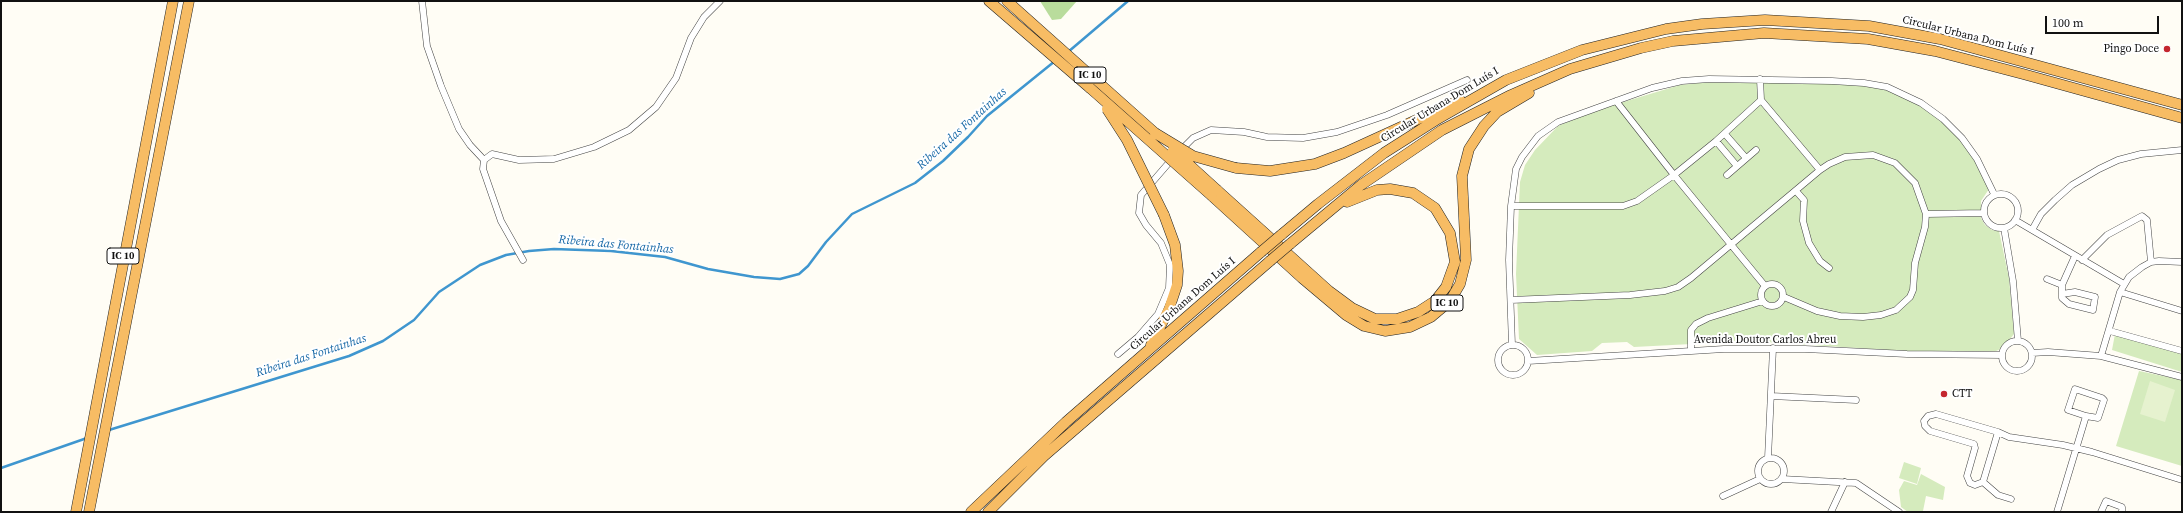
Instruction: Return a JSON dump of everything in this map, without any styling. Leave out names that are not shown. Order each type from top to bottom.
[{"type":"highway","name":"IC 10","points":[[76,512],[173,1]]},
{"type":"highway","name":"IC 10","points":[[90,512],[189,1]]},
{"type":"highway","name":"IC 10","points":[[1007,1],[1155,133],[1302,278],[1346,315],[1364,326],[1385,330],[1410,327],[1436,313],[1450,301],[1460,284],[1466,260],[1462,176],[1469,149],[1484,126],[1497,112],[1570,69]]},
{"type":"highway","name":"IC 10","points":[[991,3],[1329,291],[1352,308],[1375,319],[1397,319],[1418,312],[1435,301],[1446,287],[1455,262],[1454,243],[1441,216],[1421,197],[1401,190],[1377,190],[1348,201],[1326,214]]},
{"type":"highway","name":"Circular Urbana Dom Luís I","points":[[971,512],[1026,458],[1148,350],[1318,204],[1384,153],[1436,120],[1506,80],[1582,50],[1666,29],[1732,21],[1802,21],[1869,26],[1940,39],[2182,105]]},
{"type":"highway","name":"Circular Urbana Dom Luís I","points":[[988,512],[1044,456],[1290,244],[1374,176],[1442,130],[1511,95],[1570,69],[1640,48],[1701,38],[1764,33],[1834,35],[1868,38],[1935,51],[2182,118]]},
{"type":"highway","name":"IC 10","points":[[1155,133],[1193,156],[1236,168],[1270,171],[1315,164],[1344,154],[1506,80]]},
{"type":"highway","name":"IC 10","points":[[1090,88],[1121,130],[1164,215],[1175,245],[1178,271],[1176,285],[1169,309],[1148,350]]},
{"type":"street","points":[[422,1],[427,46],[441,86],[459,129],[470,145],[484,160]]},
{"type":"street","points":[[523,260],[501,221],[483,169],[484,160],[492,154],[519,160],[554,159],[594,147],[629,130],[656,107],[676,78],[691,38],[704,17],[720,1]]},
{"type":"street","points":[[1512,345],[1509,260],[1511,206],[1516,169],[1532,142],[1558,122],[1652,88],[1682,81],[1709,79],[1864,82],[1886,87],[1921,103],[1943,119],[1962,138],[1977,159],[1994,194]]},
{"type":"street","points":[[1760,79],[1761,100],[1820,170]]},
{"type":"street","points":[[1118,354],[1138,337],[1158,314],[1169,288],[1170,265],[1161,242],[1146,226],[1139,213],[1141,195],[1163,167],[1193,138],[1211,130],[1244,132],[1267,137],[1303,138],[1336,132],[1387,115],[1467,80]]},
{"type":"street","points":[[1511,206],[1623,206],[1642,198],[1674,175],[1725,134],[1761,100]]},
{"type":"street","points":[[1616,101],[1674,175],[1765,286]]},
{"type":"street","points":[[1725,134],[1746,158]]},
{"type":"street","points":[[1716,141],[1737,166]]},
{"type":"street","points":[[1726,175],[1756,150]]},
{"type":"street","points":[[2032,230],[2041,214],[2055,200],[2072,185],[2099,169],[2118,160],[2141,154],[2182,150]]},
{"type":"street","points":[[1511,300],[1630,295],[1669,290],[1692,278],[1829,164],[1845,157],[1873,155],[1889,159],[1902,168],[1915,183],[1926,214],[1925,227],[1915,263],[1913,290],[1910,297],[1896,310],[1880,315],[1840,316],[1816,311],[1784,297]]},
{"type":"street","points":[[1796,191],[1804,200],[1803,221],[1809,243],[1820,261],[1829,268]]},
{"type":"street","points":[[1994,194],[2007,194],[2014,199],[2018,214],[2013,224],[2004,228],[1998,228],[1992,225],[1984,213],[1986,201],[1994,194]]},
{"type":"street","points":[[1926,214],[1984,213]]},
{"type":"street","points":[[2082,260],[2107,235],[2142,216],[2147,220],[2152,262]]},
{"type":"street","points":[[2015,220],[2124,284]]},
{"type":"street","points":[[2004,228],[2013,281],[2018,341]]},
{"type":"street","points":[[2062,294],[2075,292],[2095,297],[2092,310],[2069,304],[2062,298],[2062,294],[2062,285],[2075,256]]},
{"type":"street","points":[[2101,356],[2110,331],[2120,292],[2124,284],[2136,271],[2152,262],[2160,260],[2182,262]]},
{"type":"street","points":[[2047,279],[2062,285]]},
{"type":"street","points":[[1776,284],[1783,292],[1784,297],[1779,303],[1770,306],[1763,301],[1761,292],[1765,286],[1776,284]]},
{"type":"street","points":[[2120,292],[2182,311]]},
{"type":"street","points":[[1691,350],[1691,330],[1696,324],[1708,318],[1763,301]]},
{"type":"street","points":[[2110,331],[2182,351]]},
{"type":"street","points":[[2018,341],[2028,346],[2032,353],[2032,360],[2029,365],[2022,370],[2016,371],[2006,366],[2002,355],[2007,345],[2018,341]]},
{"type":"street","points":[[1512,345],[1521,347],[1526,353],[1528,361],[1526,369],[1513,376],[1502,371],[1498,363],[1498,358],[1504,348],[1512,345]]},
{"type":"street","points":[[1768,458],[1773,348]]},
{"type":"street","name":"Avenida Doutor Carlos Abreu","points":[[1528,361],[1691,350],[1773,348],[1900,354],[2002,355]]},
{"type":"street","points":[[2032,353],[2048,352],[2101,356],[2182,377]]},
{"type":"street","points":[[2075,389],[2104,399],[2098,418],[2086,416],[2068,409],[2075,389]]},
{"type":"street","points":[[1772,396],[1856,400]]},
{"type":"street","points":[[1983,482],[1975,485],[1968,480],[1967,474],[1975,446],[1973,443],[1930,431],[1925,426],[1924,419],[1930,414],[1936,414],[1998,432],[2009,437],[2076,448],[2182,480]]},
{"type":"street","points":[[2057,512],[2086,416]]},
{"type":"street","points":[[1983,482],[1998,432]]},
{"type":"street","points":[[1760,479],[1758,466],[1768,458],[1781,462],[1784,470],[1782,479]]},
{"type":"street","points":[[1760,479],[1771,485],[1782,479],[1845,482],[1862,486],[1899,512]]},
{"type":"street","points":[[1724,496],[1760,479]]},
{"type":"street","points":[[1831,512],[1845,482]]},
{"type":"street","points":[[1983,482],[1998,495],[2011,499]]},
{"type":"street","points":[[2101,512],[2106,501],[2122,507],[2122,512]]},
{"type":"green space","points":[[1040,1],[1077,1],[1061,19],[1052,20]]},
{"type":"green space","points":[[1709,82],[1810,82],[1875,87],[1889,91],[1920,105],[1952,130],[1967,148],[1989,189],[1981,201],[1981,218],[1985,225],[1992,230],[1999,231],[2009,278],[2014,334],[2003,348],[1996,351],[1904,351],[1749,341],[1634,347],[1627,342],[1602,343],[1592,351],[1537,355],[1519,339],[1516,274],[1520,182],[1525,165],[1535,150],[1558,126],[1590,112],[1680,85]]},
{"type":"green space","points":[[2115,334],[2182,353],[2182,372],[2112,350]]},
{"type":"green space","points":[[2139,371],[2182,380],[2182,466],[2116,446]]},
{"type":"green space","points":[[2150,381],[2175,390],[2165,422],[2140,414]]},
{"type":"green space","points":[[1904,462],[1921,468],[1917,484],[1899,478]]},
{"type":"green space","points":[[1921,474],[1945,487],[1943,500],[1926,496],[1923,511],[1908,512],[1901,507],[1899,490],[1904,481],[1917,485]]},
{"type":"waterway","name":"Ribeira das Fontainhas","points":[[1068,52],[1128,1]]},
{"type":"waterway","name":"Ribeira das Fontainhas","points":[[109,430],[349,356],[383,341],[414,320],[439,292],[480,265],[506,255],[554,249],[611,251],[665,257],[708,269],[754,277],[780,279],[799,274],[808,266],[826,242],[852,214],[915,183],[943,161],[987,116],[1055,61]]},
{"type":"waterway","name":"Ribeira das Fontainhas","points":[[1,468],[87,438]]},
{"type":"place","name":"Pingo Doce","points":[[2167,49]]},
{"type":"place","name":"CTT","points":[[1944,394]]}]
